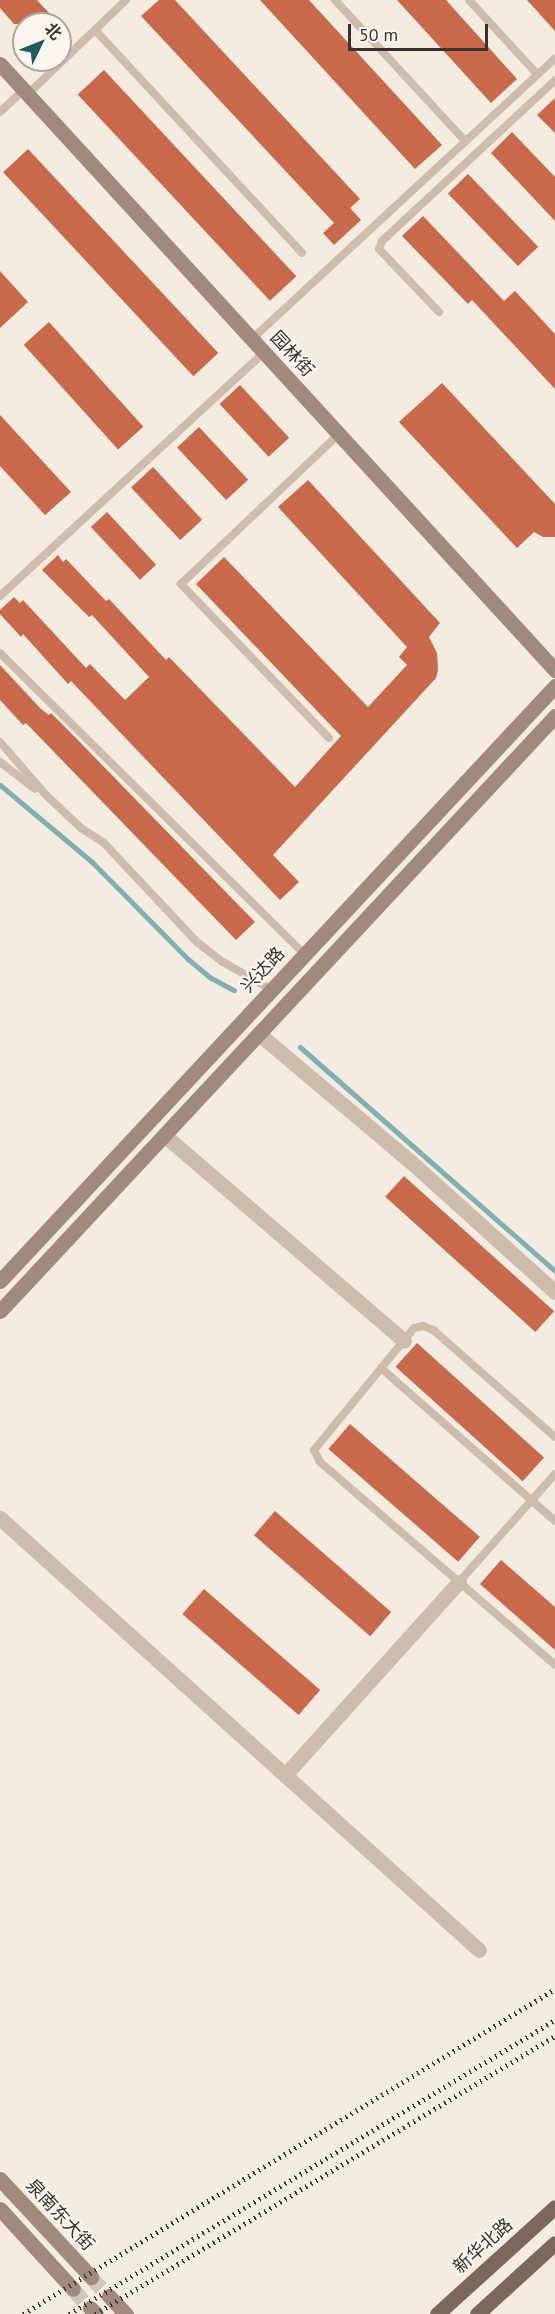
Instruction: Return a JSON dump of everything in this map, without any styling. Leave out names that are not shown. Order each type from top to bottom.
[{"type":"main road","name":"园林街","points":[[0,64],[555,670]]},
{"type":"main road","name":"兴达路","points":[[0,1281],[555,686]]},
{"type":"main road","points":[[0,1311],[555,716]]},
{"type":"main road","name":"泉南东大街","points":[[0,2179],[92,2277]]},
{"type":"main road","name":"新华北路","points":[[437,2314],[555,2207]]},
{"type":"main road","points":[[0,2209],[73,2289]]},
{"type":"main road","points":[[477,2314],[555,2243]]},
{"type":"main road","points":[[109,2296],[126,2314]]},
{"type":"street","points":[[259,1034],[410,1161],[555,1292]]},
{"type":"street","points":[[164,1135],[404,1341]]},
{"type":"street","points":[[0,1518],[479,1950]]},
{"type":"street","points":[[285,1775],[459,1582]]},
{"type":"lane","points":[[0,112],[26,92],[126,0]]},
{"type":"lane","points":[[334,0],[465,141]]},
{"type":"lane","points":[[469,0],[537,74]]},
{"type":"lane","points":[[95,30],[302,254]]},
{"type":"lane","points":[[252,339],[555,57]]},
{"type":"lane","points":[[439,312],[379,249],[382,241],[555,80]]},
{"type":"lane","points":[[0,596],[264,352]]},
{"type":"lane","points":[[329,738],[181,584],[339,434]]},
{"type":"lane","points":[[0,653],[305,955]]},
{"type":"lane","points":[[0,742],[52,801]]},
{"type":"lane","points":[[0,762],[104,843],[197,942],[223,962],[272,990]]},
{"type":"lane","points":[[555,1437],[433,1330],[423,1326],[414,1328],[314,1450],[315,1456],[555,1665]]},
{"type":"lane","points":[[381,1368],[555,1521]]},
{"type":"lane","points":[[459,1582],[555,1474]]},
{"type":"building","points":[[0,0],[37,0],[48,12],[12,12],[12,22],[0,8]]},
{"type":"building","points":[[159,0],[175,0],[360,199],[350,208],[361,220],[334,245],[323,233],[334,223],[141,16]]},
{"type":"building","points":[[260,0],[309,0],[442,145],[415,169]]},
{"type":"building","points":[[397,0],[446,0],[517,79],[491,103]]},
{"type":"building","points":[[527,0],[555,0],[555,31]]},
{"type":"building","points":[[104,70],[296,276],[270,301],[78,95]]},
{"type":"building","points":[[555,98],[555,133],[537,115]]},
{"type":"building","points":[[512,132],[555,177],[555,221],[491,153]]},
{"type":"building","points":[[28,149],[218,353],[193,376],[3,172]]},
{"type":"building","points":[[468,174],[538,247],[518,266],[448,193]]},
{"type":"building","points":[[423,216],[504,301],[515,291],[555,334],[555,389],[472,300],[468,304],[402,236]]},
{"type":"building","points":[[0,271],[28,302],[0,328]]},
{"type":"building","points":[[49,322],[143,427],[118,450],[24,345]]},
{"type":"building","points":[[442,383],[555,504],[555,537],[543,537],[534,532],[517,548],[399,422]]},
{"type":"building","points":[[240,385],[289,438],[269,457],[220,404]]},
{"type":"building","points":[[0,415],[71,492],[45,515],[0,466]]},
{"type":"building","points":[[199,427],[248,480],[226,500],[177,447]]},
{"type":"building","points":[[153,467],[202,520],[180,540],[131,487]]},
{"type":"building","points":[[308,480],[440,623],[429,637],[437,653],[438,670],[436,678],[273,855],[299,882],[280,900],[71,681],[68,684],[23,634],[21,637],[0,614],[0,610],[14,597],[20,603],[23,600],[86,668],[90,664],[125,700],[149,677],[92,615],[89,617],[42,570],[58,555],[63,562],[66,559],[106,601],[109,599],[166,660],[169,657],[295,787],[341,736],[196,584],[224,557],[368,707],[407,665],[399,657],[407,647],[278,507]]},
{"type":"building","points":[[107,512],[156,565],[140,580],[91,527]]},
{"type":"building","points":[[0,665],[41,709],[49,715],[51,713],[70,732],[255,922],[236,940],[26,723],[23,725],[0,700]]},
{"type":"building","points":[[404,1176],[554,1311],[535,1332],[385,1197]]},
{"type":"building","points":[[417,1343],[544,1457],[523,1481],[396,1367]]},
{"type":"building","points":[[350,1424],[480,1537],[458,1562],[328,1449]]},
{"type":"building","points":[[275,1511],[391,1612],[370,1636],[254,1535]]},
{"type":"building","points":[[501,1560],[555,1607],[555,1650],[480,1584]]},
{"type":"building","points":[[204,1589],[320,1690],[299,1715],[182,1614]]},
{"type":"waterway","points":[[0,785],[92,862],[188,959],[211,978],[234,990]]},
{"type":"waterway","points":[[300,1047],[555,1271]]},
{"type":"tunnel","points":[[91,2277],[109,2296]]},
{"type":"tunnel","points":[[73,2289],[90,2308]]},
{"type":"railway","points":[[23,2314],[555,1989]]},
{"type":"railway","points":[[69,2314],[555,2020]]},
{"type":"railway","points":[[95,2314],[555,2036]]}]
